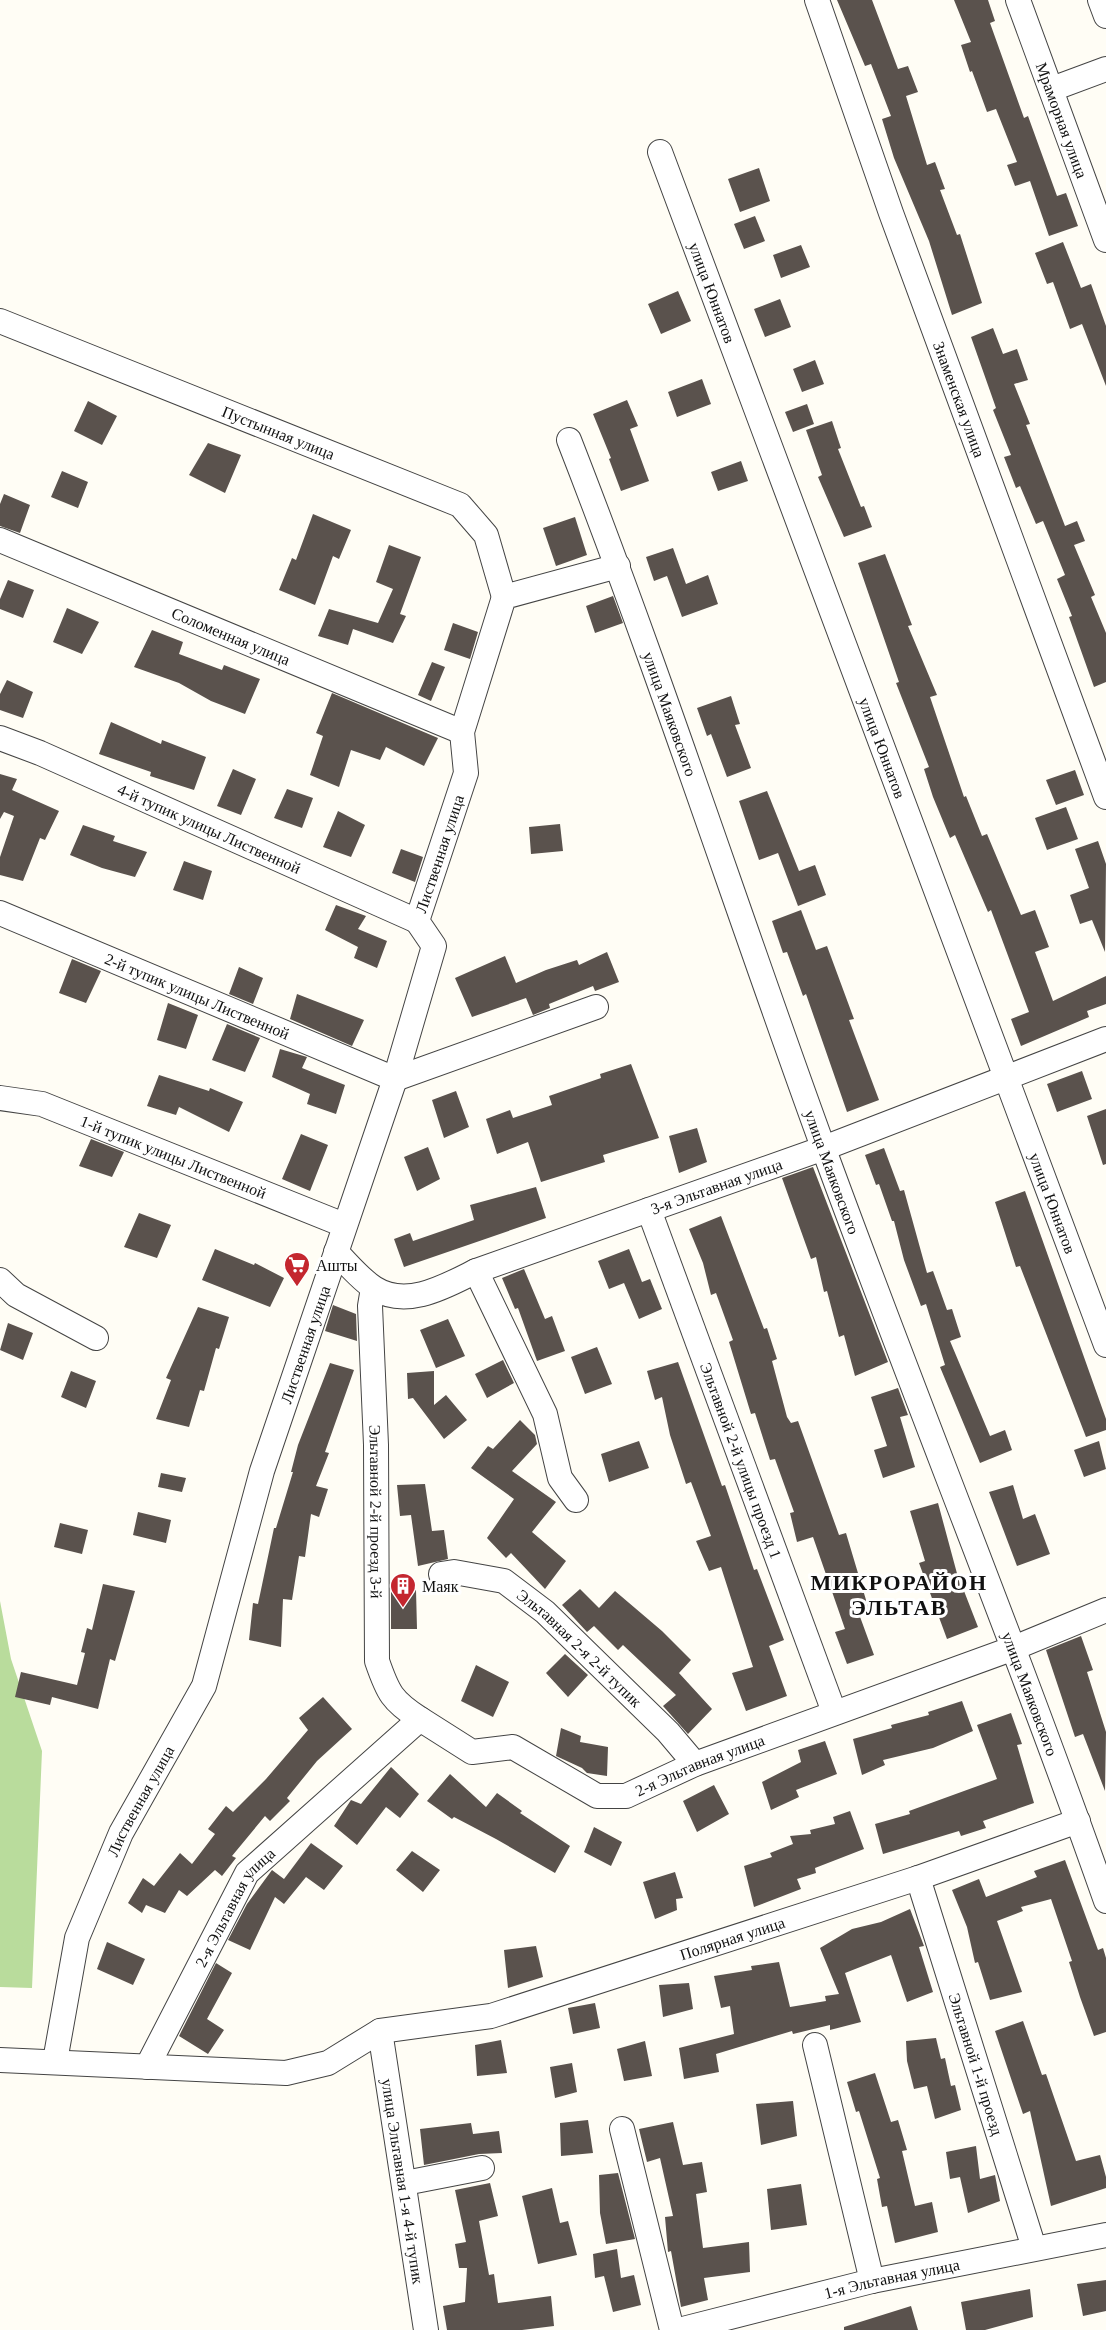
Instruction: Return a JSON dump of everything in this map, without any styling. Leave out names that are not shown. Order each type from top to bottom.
[{"type":"street","name":"Знаменская улица","points":[[817,0],[896,224],[1106,797]]},
{"type":"street","name":"Мраморная улица","points":[[1018,0],[1106,240]]},
{"type":"street","points":[[1100,0],[1106,16]]},
{"type":"street","points":[[1052,89],[1106,69]]},
{"type":"street","name":"улица Юннатов","points":[[660,152],[1106,1345]]},
{"type":"street","name":"Пустынная улица","points":[[0,321],[459,505],[486,535],[504,597]]},
{"type":"street","name":"улица Маяковского","points":[[569,440],[618,566],[824,1148],[1014,1647],[1106,1901]]},
{"type":"street","name":"Соломенная улица","points":[[0,540],[462,732]]},
{"type":"street","points":[[504,597],[618,566]]},
{"type":"street","name":"Лиственная улица","points":[[55,2061],[77,1938],[121,1833],[204,1686],[262,1471],[395,1079],[434,946],[417,921],[466,773],[462,732],[504,597]]},
{"type":"street","name":"4-й тупик улицы Лиственной","points":[[0,738],[40,753],[417,921]]},
{"type":"street","name":"2-й тупик улицы Лиственной","points":[[0,913],[395,1079]]},
{"type":"street","points":[[395,1079],[596,1007]]},
{"type":"street","name":"3-я Эльтавная улица","points":[[336,1252],[373,1288],[392,1298],[440,1289],[476,1271],[824,1148],[1106,1039]]},
{"type":"street","name":"1-й тупик улицы Лиственной","points":[[0,1098],[42,1104],[344,1225]]},
{"type":"street","name":"Эльтавной 2-й улицы проезд 1","points":[[649,1210],[834,1712]]},
{"type":"street","points":[[476,1271],[545,1414],[560,1478],[576,1500]]},
{"type":"street","points":[[0,1280],[16,1295],[96,1338]]},
{"type":"street","name":"Эльтавной 2-й проезд 3-й","points":[[373,1288],[370,1306],[376,1445],[377,1661],[385,1684],[397,1705],[420,1719]]},
{"type":"street","name":"Эльтавная 2-я 2-й тупик","points":[[441,1574],[454,1572],[504,1581],[545,1612],[668,1732],[695,1764]]},
{"type":"street","name":"2-я Эльтавная улица","points":[[147,2067],[247,1873],[420,1719],[472,1752],[513,1747],[597,1797],[626,1796],[695,1764],[1014,1647],[1106,1610]]},
{"type":"street","name":"Полярная улица","points":[[380,2031],[491,2016],[918,1878],[1078,1821]]},
{"type":"street","name":"Эльтавной 1-й проезд","points":[[918,1878],[1034,2248]]},
{"type":"street","points":[[0,2060],[286,2073],[328,2063],[380,2031]]},
{"type":"street","name":"улица Эльтавная 1-я 4-й тупик","points":[[380,2031],[426,2330]]},
{"type":"street","points":[[815,2045],[872,2281]]},
{"type":"street","points":[[622,2129],[672,2330]]},
{"type":"street","points":[[405,2182],[482,2168]]},
{"type":"street","name":"1-я Эльтавная улица","points":[[679,2330],[872,2281],[1106,2235]]},
{"type":"green space","points":[[0,1601],[11,1659],[42,1751],[32,1988],[0,1987]]},
{"type":"building","points":[[837,0],[872,0],[898,69],[908,66],[918,92],[906,96],[927,165],[935,162],[945,189],[940,190],[957,235],[960,234],[982,303],[952,315],[929,241],[894,158],[882,119],[891,116],[871,64],[865,66]]},
{"type":"building","points":[[954,0],[988,0],[995,21],[990,23],[1024,118],[1028,116],[1057,196],[1066,193],[1078,226],[1049,236],[1030,181],[1015,186],[1007,165],[1017,162],[996,109],[987,112],[972,71],[970,72],[961,45],[971,42]]},
{"type":"building","points":[[759,168],[770,201],[740,212],[728,179]]},
{"type":"building","points":[[755,216],[765,241],[744,249],[734,224]]},
{"type":"building","points":[[1063,242],[1081,288],[1091,284],[1106,326],[1106,386],[1082,324],[1070,329],[1053,282],[1047,284],[1035,253]]},
{"type":"building","points":[[801,245],[810,267],[781,278],[773,255]]},
{"type":"building","points":[[678,291],[691,321],[661,334],[648,304]]},
{"type":"building","points":[[780,299],[791,327],[765,337],[754,309]]},
{"type":"building","points":[[993,328],[1003,354],[1017,349],[1028,380],[1014,384],[1030,424],[1026,425],[1065,526],[1077,521],[1085,541],[1074,545],[1095,595],[1091,597],[1106,633],[1106,682],[1094,687],[1069,617],[1072,616],[1057,579],[1065,575],[1043,521],[1036,524],[1020,486],[1016,488],[1004,457],[1011,455],[993,410],[996,408],[971,337]]},
{"type":"building","points":[[815,360],[824,384],[802,392],[793,369]]},
{"type":"building","points":[[702,379],[711,404],[677,417],[668,392]]},
{"type":"building","points":[[627,400],[638,426],[630,429],[649,481],[621,491],[609,459],[611,458],[593,414]]},
{"type":"building","points":[[88,401],[117,416],[102,445],[74,431]]},
{"type":"building","points":[[807,404],[814,424],[793,432],[785,412]]},
{"type":"building","points":[[832,421],[841,448],[838,449],[861,507],[864,506],[872,527],[844,537],[818,477],[822,475],[806,430]]},
{"type":"building","points":[[208,443],[241,455],[225,493],[189,475]]},
{"type":"building","points":[[741,461],[748,481],[718,491],[711,472]]},
{"type":"building","points":[[62,471],[88,482],[78,508],[51,497]]},
{"type":"building","points":[[4,494],[30,505],[20,533],[0,526],[0,504]]},
{"type":"building","points":[[313,514],[351,530],[339,559],[333,556],[315,605],[279,590],[292,558],[296,560]]},
{"type":"building","points":[[575,517],[587,555],[556,566],[543,528]]},
{"type":"building","points":[[389,545],[421,557],[400,614],[406,616],[393,643],[353,629],[348,645],[318,636],[329,609],[378,623],[393,589],[376,582]]},
{"type":"building","points":[[673,548],[686,584],[708,575],[718,604],[682,617],[667,576],[654,581],[646,557]]},
{"type":"building","points":[[885,554],[912,625],[908,626],[937,695],[930,697],[964,797],[966,796],[982,836],[987,834],[1021,915],[1035,910],[1049,947],[1035,952],[1053,1001],[1106,976],[1106,1004],[1087,1011],[1089,1017],[1021,1046],[1011,1019],[1029,1012],[991,910],[988,912],[955,835],[950,838],[933,797],[924,769],[929,767],[896,683],[899,682],[858,563]]},
{"type":"building","points":[[8,580],[34,590],[23,618],[0,609],[0,599]]},
{"type":"building","points":[[613,596],[623,623],[595,633],[586,606]]},
{"type":"building","points":[[67,608],[99,622],[82,654],[53,642]]},
{"type":"building","points":[[453,623],[478,632],[470,659],[444,650]]},
{"type":"building","points":[[152,630],[183,642],[179,654],[222,670],[224,665],[260,679],[245,714],[211,701],[179,683],[134,667]]},
{"type":"building","points":[[432,662],[445,667],[431,701],[418,695]]},
{"type":"building","points":[[7,680],[33,692],[23,718],[0,710],[0,694]]},
{"type":"building","points":[[332,693],[438,738],[424,766],[386,747],[380,760],[351,750],[339,787],[310,775],[323,736],[316,733]]},
{"type":"building","points":[[731,696],[740,724],[735,725],[751,768],[727,777],[711,734],[707,736],[697,708]]},
{"type":"building","points":[[111,722],[161,744],[162,740],[206,757],[194,790],[150,776],[151,772],[99,754]]},
{"type":"building","points":[[233,769],[256,779],[241,815],[217,806]]},
{"type":"building","points":[[1075,770],[1084,795],[1056,805],[1046,780]]},
{"type":"building","points":[[0,774],[17,779],[12,790],[59,811],[45,840],[40,838],[23,881],[0,875],[0,857],[14,816],[4,812],[0,819]]},
{"type":"building","points":[[287,789],[313,798],[302,828],[274,818]]},
{"type":"building","points":[[767,791],[799,871],[815,865],[826,895],[798,906],[778,853],[759,860],[739,801]]},
{"type":"building","points":[[1066,807],[1078,839],[1047,850],[1035,818]]},
{"type":"building","points":[[338,811],[365,825],[351,857],[323,847]]},
{"type":"building","points":[[560,824],[563,851],[531,854],[529,827]]},
{"type":"building","points":[[83,825],[115,836],[113,841],[147,852],[135,877],[102,868],[70,855]]},
{"type":"building","points":[[1098,841],[1106,864],[1105,952],[1092,920],[1080,924],[1070,895],[1089,888],[1075,849]]},
{"type":"building","points":[[401,849],[423,857],[415,882],[392,873]]},
{"type":"building","points":[[184,861],[212,871],[203,900],[173,890]]},
{"type":"building","points":[[336,905],[366,916],[358,929],[387,941],[377,968],[354,958],[358,947],[325,930]]},
{"type":"building","points":[[801,910],[816,950],[827,946],[854,1019],[849,1020],[879,1100],[847,1112],[806,994],[803,996],[787,952],[783,953],[772,921]]},
{"type":"building","points":[[607,952],[619,982],[595,991],[593,986],[549,1004],[550,1008],[533,1015],[526,998],[472,1017],[455,978],[505,956],[516,983],[577,960],[579,965]]},
{"type":"building","points":[[72,959],[101,971],[86,1003],[59,993]]},
{"type":"building","points":[[239,967],[263,978],[253,1004],[229,994]]},
{"type":"building","points":[[297,994],[364,1020],[352,1046],[290,1019]]},
{"type":"building","points":[[168,1003],[198,1015],[186,1049],[157,1040]]},
{"type":"building","points":[[227,1024],[260,1038],[245,1072],[212,1060]]},
{"type":"building","points":[[280,1049],[307,1057],[302,1068],[345,1085],[336,1114],[307,1104],[310,1094],[272,1077]]},
{"type":"building","points":[[631,1064],[659,1138],[603,1155],[605,1162],[541,1182],[528,1142],[497,1154],[486,1119],[510,1110],[513,1118],[552,1105],[549,1096],[601,1078],[600,1074]]},
{"type":"building","points":[[1082,1071],[1092,1099],[1057,1112],[1047,1084]]},
{"type":"building","points":[[159,1075],[209,1091],[210,1088],[243,1102],[229,1132],[179,1107],[176,1115],[147,1106]]},
{"type":"building","points":[[456,1091],[469,1127],[444,1138],[432,1100]]},
{"type":"building","points":[[1106,1109],[1106,1164],[1103,1165],[1087,1116]]},
{"type":"building","points":[[697,1128],[707,1162],[679,1173],[669,1136]]},
{"type":"building","points":[[301,1134],[328,1145],[310,1191],[282,1179]]},
{"type":"building","points":[[91,1139],[124,1152],[112,1177],[79,1166]]},
{"type":"building","points":[[428,1147],[440,1179],[417,1191],[404,1157]]},
{"type":"building","points":[[884,1148],[900,1191],[904,1190],[927,1273],[933,1271],[947,1310],[952,1309],[961,1337],[950,1341],[990,1436],[1005,1430],[1012,1450],[980,1463],[940,1367],[945,1365],[926,1304],[921,1306],[904,1260],[894,1221],[892,1221],[879,1184],[876,1185],[865,1155]]},
{"type":"building","points":[[813,1167],[888,1362],[855,1376],[844,1335],[839,1337],[827,1291],[824,1292],[816,1257],[811,1259],[782,1178]]},
{"type":"building","points":[[536,1187],[546,1218],[404,1267],[394,1239],[410,1233],[413,1241],[474,1220],[470,1205]]},
{"type":"building","points":[[1025,1191],[1106,1419],[1106,1430],[1086,1437],[1020,1266],[1016,1267],[995,1202]]},
{"type":"building","points":[[139,1213],[171,1225],[157,1258],[124,1247]]},
{"type":"building","points":[[721,1216],[764,1329],[767,1328],[777,1359],[772,1361],[787,1417],[791,1423],[798,1421],[839,1535],[846,1533],[869,1610],[859,1614],[874,1655],[847,1664],[835,1632],[845,1629],[813,1537],[797,1542],[790,1513],[794,1512],[775,1459],[770,1460],[755,1413],[751,1414],[729,1342],[733,1340],[716,1293],[711,1295],[703,1263],[689,1229]]},
{"type":"building","points":[[215,1249],[254,1265],[255,1263],[284,1278],[270,1307],[202,1280]]},
{"type":"building","points":[[629,1249],[642,1282],[650,1279],[662,1309],[639,1319],[624,1283],[609,1289],[598,1261]]},
{"type":"building","points":[[524,1269],[545,1319],[552,1316],[565,1351],[537,1361],[518,1308],[515,1309],[502,1278]]},
{"type":"building","points":[[333,1305],[356,1314],[357,1341],[325,1331]]},
{"type":"building","points":[[198,1307],[229,1317],[219,1349],[216,1348],[204,1391],[200,1390],[189,1427],[156,1419],[171,1380],[166,1378]]},
{"type":"building","points":[[448,1319],[465,1356],[436,1368],[420,1330]]},
{"type":"building","points":[[8,1323],[33,1333],[23,1360],[0,1350]]},
{"type":"building","points":[[597,1347],[612,1384],[585,1394],[571,1357]]},
{"type":"building","points":[[503,1360],[514,1383],[487,1398],[475,1374]]},
{"type":"building","points":[[678,1362],[722,1486],[725,1485],[754,1570],[757,1569],[784,1640],[769,1646],[787,1696],[746,1711],[732,1673],[753,1667],[721,1567],[709,1571],[696,1541],[711,1536],[691,1482],[686,1484],[670,1435],[662,1397],[655,1400],[647,1371]]},
{"type":"building","points":[[330,1363],[354,1370],[325,1452],[329,1453],[316,1486],[328,1489],[319,1517],[311,1514],[305,1557],[299,1556],[292,1600],[283,1599],[281,1647],[249,1640],[253,1603],[258,1604],[274,1528],[276,1528],[293,1472],[291,1472],[298,1445]]},
{"type":"building","points":[[71,1371],[96,1381],[86,1408],[61,1397]]},
{"type":"building","points":[[434,1371],[434,1405],[446,1395],[467,1420],[444,1439],[413,1398],[408,1399],[407,1373]]},
{"type":"building","points":[[898,1388],[908,1415],[900,1417],[915,1467],[883,1478],[874,1450],[887,1446],[871,1397]]},
{"type":"building","points":[[520,1420],[535,1435],[537,1444],[512,1471],[556,1502],[532,1532],[566,1561],[545,1589],[511,1553],[506,1558],[487,1538],[514,1499],[471,1468],[488,1446],[493,1449]]},
{"type":"building","points":[[639,1441],[649,1468],[609,1482],[601,1454]]},
{"type":"building","points":[[1099,1441],[1106,1469],[1084,1477],[1074,1450]]},
{"type":"building","points":[[161,1473],[186,1478],[182,1492],[158,1487]]},
{"type":"building","points":[[425,1484],[432,1531],[444,1530],[448,1559],[418,1566],[411,1515],[400,1516],[397,1485]]},
{"type":"building","points":[[1013,1485],[1023,1519],[1035,1514],[1050,1554],[1017,1566],[989,1492]]},
{"type":"building","points":[[938,1503],[962,1592],[964,1591],[978,1627],[947,1639],[919,1563],[925,1561],[910,1511]]},
{"type":"building","points":[[138,1512],[171,1520],[166,1543],[133,1535]]},
{"type":"building","points":[[60,1523],[88,1530],[82,1554],[54,1547]]},
{"type":"building","points":[[103,1584],[135,1591],[115,1661],[110,1659],[98,1709],[52,1697],[50,1705],[15,1697],[21,1672],[77,1685],[85,1653],[81,1652],[87,1628],[92,1630]]},
{"type":"building","points":[[580,1589],[599,1608],[615,1591],[662,1631],[691,1660],[679,1673],[712,1709],[688,1734],[663,1706],[676,1695],[623,1645],[618,1650],[594,1626],[587,1632],[562,1605]]},
{"type":"building","name":"Маяк","points":[[391,1590],[416,1590],[417,1629],[391,1629]]},
{"type":"building","points":[[1081,1636],[1093,1670],[1087,1672],[1106,1732],[1105,1791],[1083,1734],[1075,1737],[1046,1650]]},
{"type":"building","points":[[565,1654],[588,1675],[568,1697],[546,1673]]},
{"type":"building","points":[[476,1665],[509,1682],[493,1717],[461,1701]]},
{"type":"building","points":[[323,1697],[352,1729],[317,1761],[287,1798],[290,1801],[270,1821],[265,1816],[232,1856],[236,1858],[222,1876],[215,1870],[187,1896],[179,1890],[165,1913],[146,1905],[142,1913],[128,1903],[143,1878],[154,1886],[180,1853],[192,1864],[215,1834],[208,1829],[226,1806],[233,1812],[266,1779],[308,1730],[299,1718]]},
{"type":"building","points":[[962,1701],[973,1731],[933,1748],[883,1760],[885,1765],[862,1775],[853,1739],[892,1728],[891,1725],[929,1715],[928,1712]]},
{"type":"building","points":[[1011,1713],[1022,1744],[1017,1745],[1034,1803],[983,1821],[986,1828],[961,1836],[959,1831],[883,1854],[875,1824],[910,1814],[909,1811],[997,1779],[977,1725]]},
{"type":"building","points":[[561,1728],[581,1736],[580,1742],[608,1747],[607,1776],[587,1773],[582,1768],[556,1756]]},
{"type":"building","points":[[825,1741],[837,1774],[796,1790],[799,1797],[771,1810],[762,1782],[801,1762],[798,1750]]},
{"type":"building","points":[[391,1767],[419,1794],[400,1818],[386,1807],[357,1845],[334,1826],[351,1800],[361,1804]]},
{"type":"building","points":[[450,1774],[486,1807],[497,1793],[522,1811],[520,1813],[570,1846],[555,1873],[496,1839],[454,1817],[452,1819],[427,1801]]},
{"type":"building","points":[[714,1785],[729,1814],[697,1832],[683,1801]]},
{"type":"building","points":[[850,1811],[864,1849],[815,1868],[816,1873],[797,1879],[801,1889],[754,1907],[744,1866],[772,1857],[770,1853],[793,1844],[790,1836],[811,1834],[810,1830],[835,1824],[833,1817]]},
{"type":"building","points":[[594,1827],[622,1842],[611,1866],[584,1852]]},
{"type":"building","points":[[311,1843],[343,1866],[324,1890],[306,1877],[284,1904],[275,1897],[250,1950],[228,1940],[247,1904],[272,1870],[284,1879]]},
{"type":"building","points":[[412,1851],[440,1870],[423,1892],[396,1870]]},
{"type":"building","points":[[1065,1860],[1098,1950],[1103,1948],[1106,1958],[1106,2032],[1094,2036],[1051,1899],[1021,1907],[1023,1911],[997,1921],[1022,1992],[990,2000],[978,1962],[975,1963],[967,1927],[952,1890],[979,1879],[986,1897],[1037,1877],[1034,1871]]},
{"type":"building","points":[[675,1872],[683,1898],[676,1899],[677,1910],[655,1919],[643,1882]]},
{"type":"building","points":[[910,1909],[924,1946],[919,1947],[933,1992],[907,2002],[891,1955],[845,1973],[861,2022],[830,2030],[830,2025],[793,2034],[792,2031],[716,2054],[719,2072],[684,2079],[679,2048],[734,2034],[730,2006],[721,2008],[714,1976],[752,1970],[751,1966],[779,1962],[790,2007],[826,2001],[825,1996],[839,1994],[820,1948],[852,1929],[881,1922]]},
{"type":"building","points":[[107,1942],[145,1959],[133,1985],[97,1969]]},
{"type":"building","points":[[536,1946],[543,1977],[508,1988],[504,1950]]},
{"type":"building","points":[[216,1963],[232,1973],[207,2019],[224,2030],[208,2054],[179,2036]]},
{"type":"building","points":[[689,1983],[693,2009],[663,2017],[659,1985]]},
{"type":"building","points":[[595,2003],[600,2028],[573,2034],[568,2008]]},
{"type":"building","points":[[1023,2021],[1042,2075],[1046,2074],[1076,2161],[1100,2155],[1106,2177],[1106,2188],[1051,2206],[1030,2111],[1023,2114],[995,2031]]},
{"type":"building","points":[[936,2038],[941,2059],[945,2058],[951,2086],[955,2085],[961,2110],[935,2119],[927,2086],[914,2089],[907,2061],[906,2041]]},
{"type":"building","points":[[501,2040],[507,2073],[477,2076],[475,2045]]},
{"type":"building","points":[[645,2041],[652,2076],[624,2081],[617,2049]]},
{"type":"building","points":[[572,2063],[577,2092],[555,2098],[550,2067]]},
{"type":"building","points":[[875,2073],[891,2122],[898,2120],[907,2150],[902,2151],[915,2206],[932,2202],[938,2232],[895,2243],[887,2206],[882,2207],[877,2179],[880,2178],[859,2111],[856,2112],[847,2082]]},
{"type":"building","points":[[793,2101],[797,2136],[761,2145],[756,2104]]},
{"type":"building","points":[[588,2120],[593,2153],[561,2156],[560,2123]]},
{"type":"building","points":[[673,2122],[683,2165],[702,2162],[707,2192],[696,2194],[703,2248],[749,2242],[750,2272],[704,2278],[708,2300],[681,2307],[671,2251],[668,2252],[665,2217],[673,2216],[660,2158],[647,2162],[639,2129]]},
{"type":"building","points":[[471,2123],[473,2134],[499,2131],[502,2153],[479,2154],[424,2165],[420,2129]]},
{"type":"building","points":[[976,2146],[980,2179],[995,2175],[1000,2201],[968,2213],[960,2177],[950,2179],[946,2152]]},
{"type":"building","points":[[618,2173],[635,2239],[606,2244],[600,2213],[599,2175]]},
{"type":"building","points":[[490,2183],[498,2216],[479,2221],[489,2275],[494,2274],[498,2303],[551,2296],[554,2326],[522,2330],[447,2330],[443,2306],[465,2302],[467,2268],[459,2268],[455,2244],[466,2242],[455,2190]]},
{"type":"building","points":[[801,2184],[807,2225],[771,2230],[767,2189]]},
{"type":"building","points":[[552,2188],[560,2223],[568,2221],[577,2255],[538,2264],[522,2196]]},
{"type":"building","points":[[617,2249],[621,2278],[634,2275],[641,2305],[613,2312],[604,2276],[595,2278],[593,2254]]},
{"type":"building","points":[[1106,2280],[1106,2311],[1083,2316],[1077,2284]]},
{"type":"building","points":[[1030,2289],[1033,2317],[985,2330],[966,2330],[961,2302]]},
{"type":"building","points":[[911,2306],[918,2330],[844,2330],[844,2327]]},
{"type":"place","name":"Ашты","points":[[297,1288]]},
{"type":"place","name":"Маяк","points":[[403,1609]]},
{"type":"district","name":"МИКРОРАЙОН ЭЛЬТАВ","points":[[899,1595]]}]
